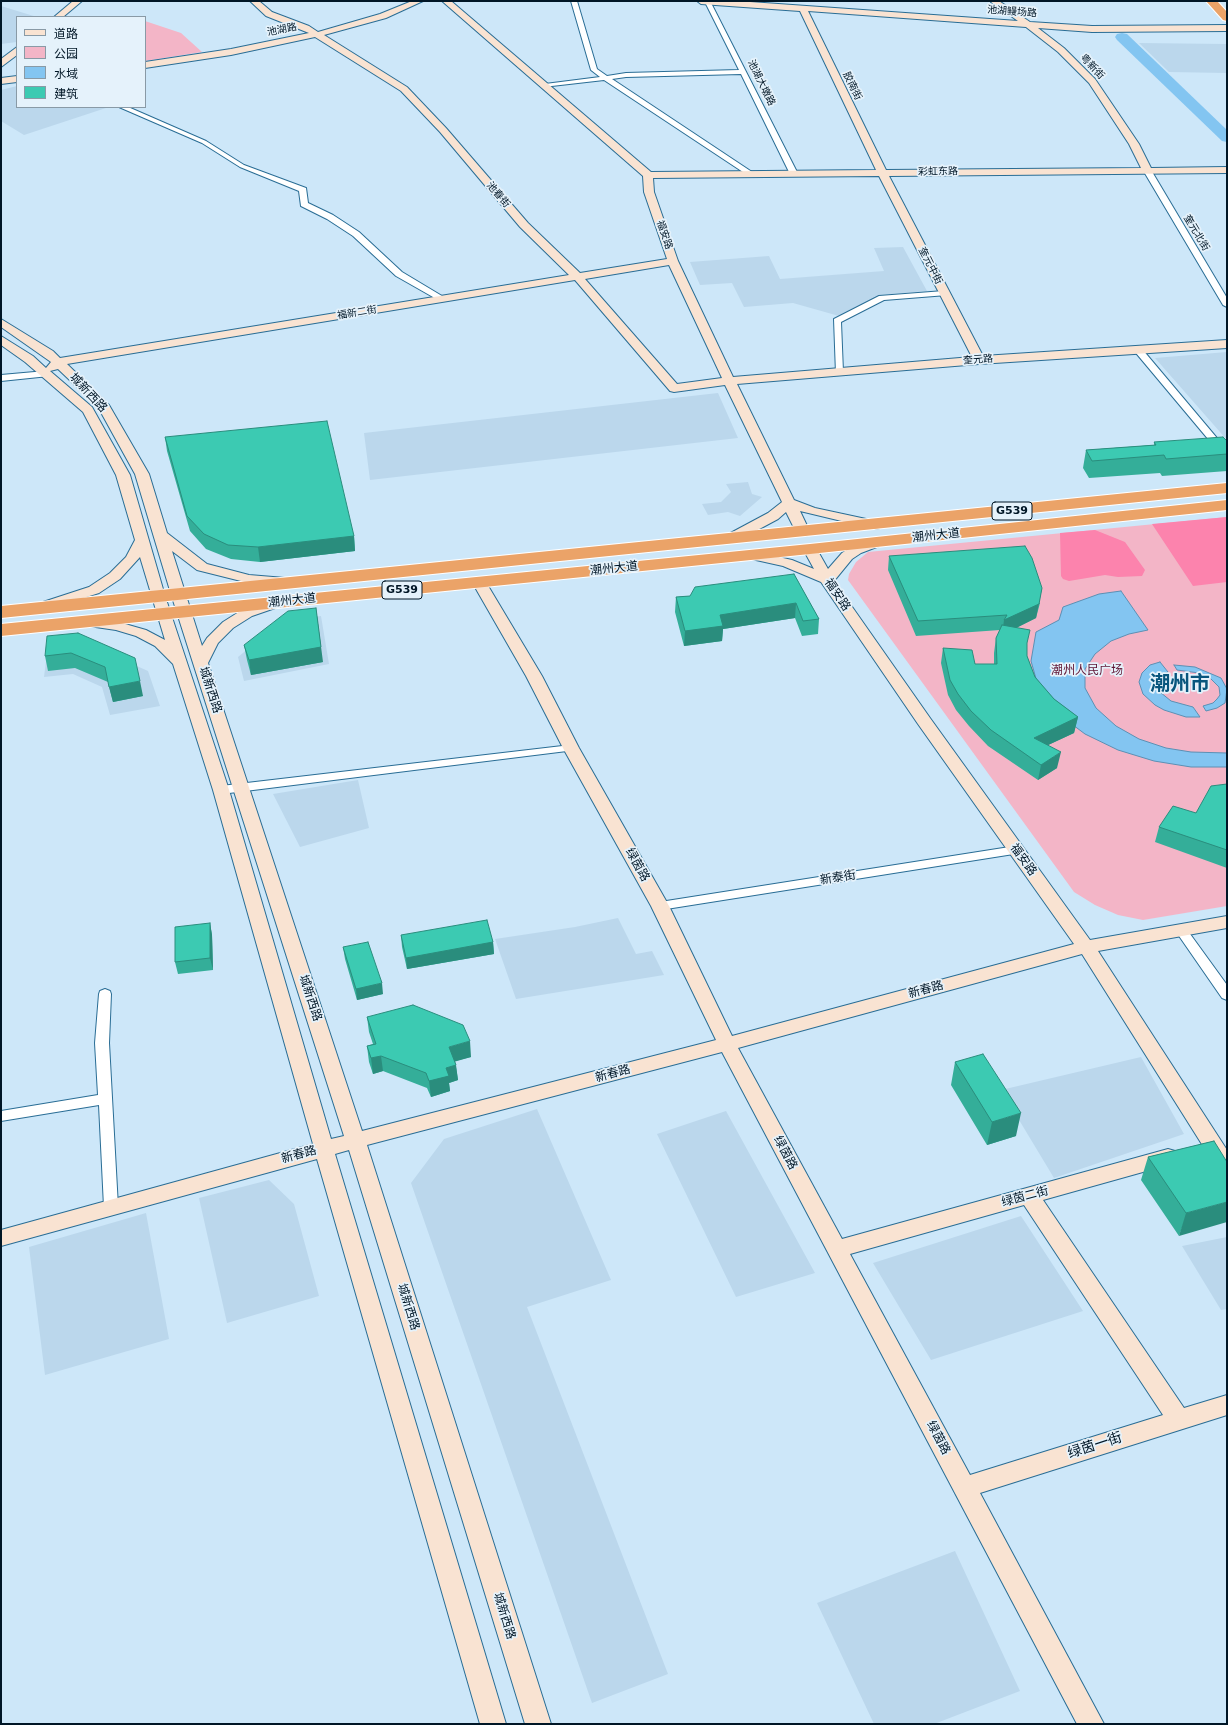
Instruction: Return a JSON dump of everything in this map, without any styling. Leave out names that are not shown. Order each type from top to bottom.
[{"type":"highway","points":[[1212,1],[1227,18]]},
{"type":"highway","name":"潮州大道","points":[[1,612],[34,609],[161,605],[184,612],[752,555],[812,553],[876,534],[1227,488]]},
{"type":"highway","name":"潮州大道","points":[[1,630],[85,622],[161,605],[178,594],[292,582],[803,532],[876,534],[1227,504]]},
{"type":"street","points":[[59,16],[78,1]]},
{"type":"street","name":"池春街","points":[[254,1],[269,14],[306,28],[404,89],[443,130],[524,225],[578,276],[674,388],[729,381]]},
{"type":"street","points":[[574,1],[594,70],[749,174]]},
{"type":"street","name":"池湖鳗场路","points":[[701,1],[1029,25],[1107,29],[1227,28]]},
{"type":"street","name":"池湖大墩路","points":[[708,1],[794,174]]},
{"type":"street","name":"粤新街","points":[[995,2],[1029,25],[1061,50],[1092,81],[1134,144],[1147,170]]},
{"type":"street","name":"池湖路","points":[[146,65],[230,52],[316,35],[362,22],[419,3]]},
{"type":"street","points":[[446,4],[545,86],[648,175]]},
{"type":"street","name":"胶南街","points":[[803,9],[882,172]]},
{"type":"street","points":[[1,64],[16,51]]},
{"type":"street","points":[[545,86],[626,75],[743,72]]},
{"type":"street","points":[[1,81],[16,79]]},
{"type":"street","points":[[124,108],[204,142],[242,166],[303,190],[304,204],[330,217],[356,234],[399,274],[443,299]]},
{"type":"street","name":"奎元北街","points":[[1147,170],[1227,305]]},
{"type":"street","name":"彩虹东路","points":[[648,175],[1227,170]]},
{"type":"street","name":"奎元中街","points":[[882,172],[979,360]]},
{"type":"street","name":"福安路","points":[[648,175],[649,192],[673,261],[729,381],[803,532]]},
{"type":"street","name":"福新二街","points":[[52,368],[443,299],[673,261]]},
{"type":"street","points":[[839,372],[837,321],[882,298],[944,293]]},
{"type":"street","name":"城新西路","points":[[1,322],[49,354],[52,368],[88,410],[123,475],[179,663],[221,790],[324,1149],[493,1724]]},
{"type":"street","name":"城新西路","points":[[1,340],[29,359],[52,368],[103,405],[142,474],[178,594],[356,1142],[538,1724]]},
{"type":"street","name":"奎元路","points":[[729,381],[979,360],[1139,351],[1227,344]]},
{"type":"street","points":[[1139,351],[1227,456]]},
{"type":"street","points":[[1,378],[52,368]]},
{"type":"street","points":[[730,539],[773,516],[789,503],[876,534]]},
{"type":"street","points":[[752,555],[787,563],[827,580],[838,564],[876,534]]},
{"type":"street","points":[[160,535],[202,567],[249,579],[292,582]]},
{"type":"street","points":[[34,609],[94,590],[115,576],[132,559],[142,540]]},
{"type":"street","name":"福安路","points":[[812,553],[827,580],[1016,850],[1086,947],[1198,1149],[1227,1167]]},
{"type":"street","name":"绿茵路","points":[[478,582],[534,676],[571,748],[660,906],[727,1044],[1091,1724]]},
{"type":"street","points":[[201,662],[212,641],[228,625],[247,613],[278,602]]},
{"type":"street","points":[[85,622],[118,626],[141,633],[160,644],[179,663]]},
{"type":"street","points":[[221,790],[571,748]]},
{"type":"street","name":"新泰街","points":[[660,906],[1016,850]]},
{"type":"street","name":"新春路","points":[[1,1238],[324,1149],[356,1142],[727,1044],[1086,947],[1227,922]]},
{"type":"street","points":[[1181,930],[1227,995]]},
{"type":"street","points":[[106,994],[102,1043],[111,1207]]},
{"type":"street","points":[[1,1116],[105,1100]]},
{"type":"street","name":"绿茵二街","points":[[836,1249],[1198,1149]]},
{"type":"street","points":[[1029,1196],[1179,1419]]},
{"type":"street","name":"绿茵一街","points":[[964,1487],[1227,1405]]},
{"type":"shaded area","points":[[1,6],[34,16],[16,16],[16,42],[1,44]]},
{"type":"shaded area","points":[[1139,43],[1226,44],[1227,73],[1169,72]]},
{"type":"shaded area","points":[[16,86],[16,108],[106,108],[24,135],[1,121],[1,90]]},
{"type":"shaded area","points":[[903,247],[927,291],[881,295],[839,316],[793,303],[744,307],[732,283],[700,285],[690,262],[769,256],[780,279],[884,271],[874,248]]},
{"type":"shaded area","points":[[1227,352],[1227,440],[1155,358]]},
{"type":"shaded area","points":[[718,393],[738,438],[370,480],[364,433]]},
{"type":"shaded area","points":[[748,482],[752,494],[762,497],[740,516],[728,512],[708,515],[702,504],[721,502],[731,492],[726,484]]},
{"type":"shaded area","points":[[1227,517],[1227,582],[1193,586],[1152,524]]},
{"type":"shaded area","points":[[1095,530],[1125,542],[1145,570],[1142,576],[1118,577],[1105,575],[1069,581],[1063,579],[1061,576],[1060,533]]},
{"type":"shaded area","points":[[321,616],[329,664],[244,681],[238,657],[282,621]]},
{"type":"shaded area","points":[[83,642],[148,671],[160,706],[110,715],[102,687],[73,674],[44,677],[48,646]]},
{"type":"shaded area","points":[[358,780],[369,828],[300,847],[273,794]]},
{"type":"shaded area","points":[[618,918],[636,954],[652,951],[664,975],[516,999],[495,939],[575,927]]},
{"type":"shaded area","points":[[1141,1057],[1184,1134],[1054,1178],[1001,1090]]},
{"type":"shaded area","points":[[537,1109],[611,1280],[527,1307],[668,1674],[592,1703],[411,1183],[444,1139]]},
{"type":"shaded area","points":[[726,1111],[815,1273],[736,1297],[657,1134]]},
{"type":"shaded area","points":[[269,1180],[294,1204],[319,1296],[227,1323],[199,1198]]},
{"type":"shaded area","points":[[146,1213],[169,1339],[45,1375],[29,1247]]},
{"type":"shaded area","points":[[1021,1216],[1083,1311],[931,1360],[873,1263]]},
{"type":"shaded area","points":[[1227,1237],[1227,1309],[1221,1310],[1182,1246]]},
{"type":"shaded area","points":[[955,1551],[1020,1691],[934,1724],[874,1724],[817,1603]]},
{"type":"green space","points":[[146,21],[181,33],[202,52],[146,61]]},
{"type":"green space","name":"潮州人民广场","points":[[1227,517],[1227,906],[1143,920],[1118,915],[1095,905],[1074,892],[848,580],[849,574],[856,562],[868,552]]},
{"type":"water","points":[[1121,591],[1148,630],[1129,634],[1111,641],[1095,654],[1085,669],[1085,688],[1096,708],[1116,726],[1139,739],[1166,748],[1191,752],[1227,753],[1227,767],[1191,767],[1154,761],[1118,750],[1085,734],[1057,713],[1039,689],[1031,661],[1036,632],[1059,620],[1063,607],[1099,594]]},
{"type":"water","points":[[1160,662],[1168,672],[1162,674],[1158,678],[1157,688],[1171,701],[1193,707],[1200,717],[1186,717],[1164,710],[1155,705],[1143,694],[1139,682],[1142,673],[1150,665]]},
{"type":"water","points":[[1174,665],[1195,667],[1221,678],[1227,689],[1225,703],[1217,708],[1206,711],[1203,706],[1213,703],[1217,699],[1220,695],[1219,687],[1210,678],[1199,673],[1177,670]]},
{"type":"building","points":[[327,421],[354,536],[258,547],[228,545],[204,534],[187,516],[165,437]]},
{"type":"building","points":[[1223,437],[1227,441],[1227,454],[1166,459],[1164,455],[1092,461],[1086,450],[1156,445],[1154,442]]},
{"type":"building","points":[[1025,546],[1032,558],[1042,588],[1039,604],[1004,620],[1007,615],[918,621],[889,556]]},
{"type":"building","points":[[794,574],[819,619],[803,621],[796,603],[720,615],[723,626],[685,631],[676,597],[690,596],[695,587]]},
{"type":"building","points":[[316,608],[321,647],[249,660],[244,645],[288,611]]},
{"type":"building","points":[[1002,625],[1030,630],[1027,643],[1027,656],[1035,677],[1054,699],[1078,717],[1034,738],[1061,752],[1041,765],[991,730],[971,711],[958,694],[950,680],[943,648],[972,650],[975,664],[997,664],[996,638]]},
{"type":"building","points":[[78,633],[135,658],[140,681],[109,687],[105,667],[71,653],[45,656],[47,636]]},
{"type":"building","points":[[1227,784],[1227,850],[1159,827],[1173,806],[1196,813],[1211,786]]},
{"type":"building","points":[[487,920],[493,942],[406,958],[401,935]]},
{"type":"building","points":[[210,923],[210,958],[175,962],[175,927]]},
{"type":"building","points":[[368,942],[382,983],[356,989],[343,947]]},
{"type":"building","points":[[413,1005],[463,1025],[470,1041],[449,1047],[456,1065],[446,1068],[449,1076],[429,1081],[426,1073],[381,1056],[371,1058],[367,1046],[376,1044],[367,1017]]},
{"type":"building","points":[[983,1054],[1021,1113],[992,1122],[955,1062]]},
{"type":"building","points":[[1214,1141],[1227,1162],[1227,1202],[1186,1213],[1148,1157]]},
{"type":"waterway","points":[[1122,37],[1227,138]]},
{"type":"district","name":"潮州市","points":[[1180,685]]}]
